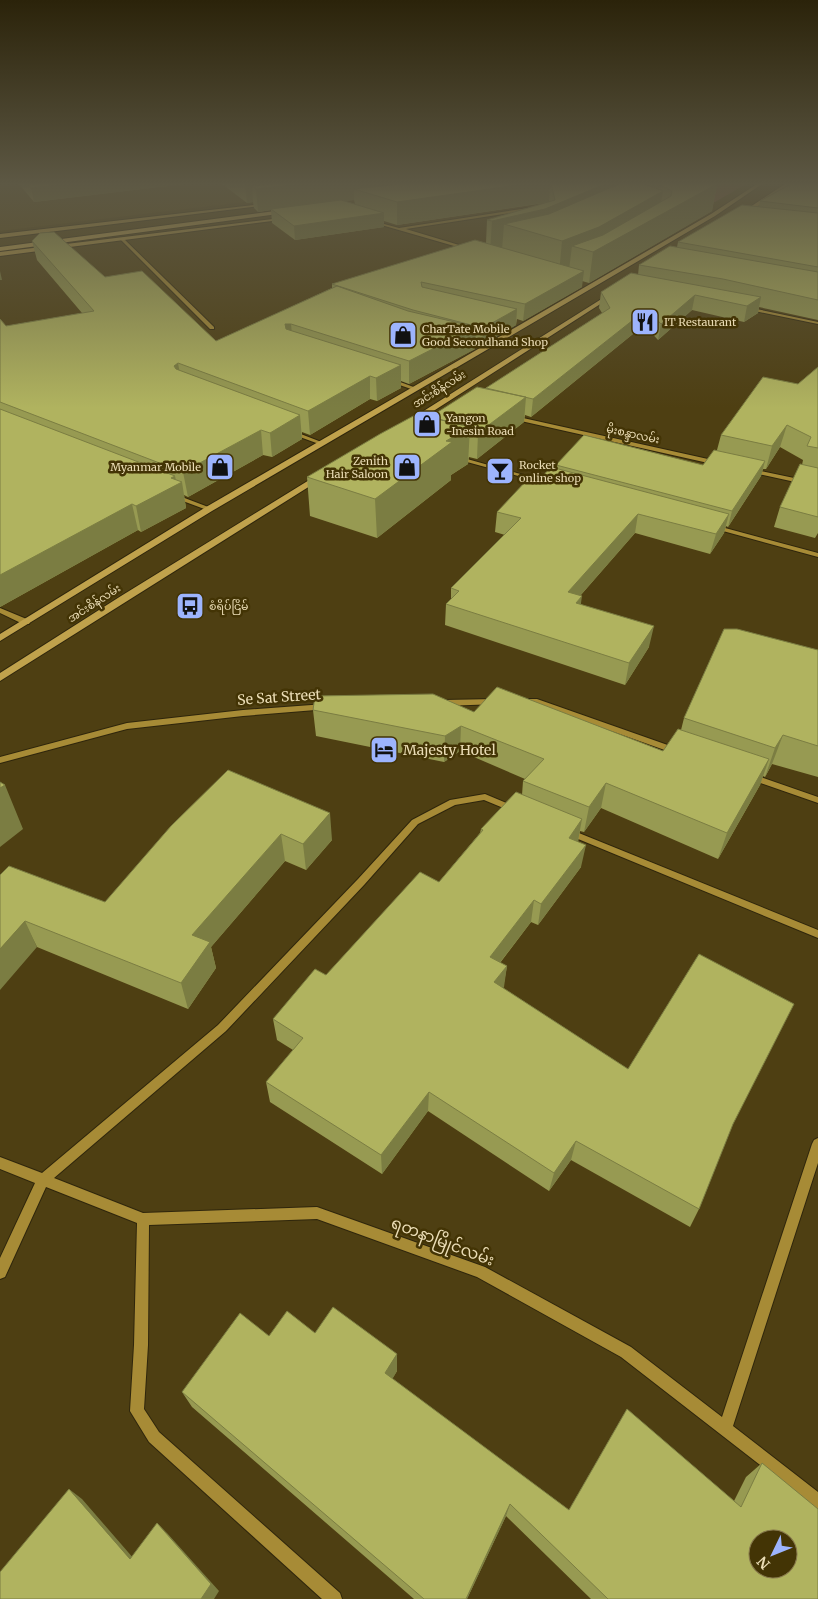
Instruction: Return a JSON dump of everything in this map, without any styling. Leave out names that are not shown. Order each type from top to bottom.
[{"type":"main road","name":"အင်းစိန်လမ်း","points":[[0,638],[209,509],[636,259]]},
{"type":"main road","name":"အင်းစိန်လမ်း","points":[[399,429],[620,290]]},
{"type":"main road","name":"အင်းစိန်လမ်း","points":[[0,678],[124,598],[334,469]]},
{"type":"street","points":[[142,259],[212,328]]},
{"type":"street","points":[[581,284],[589,286]]},
{"type":"street","points":[[737,305],[818,323]]},
{"type":"street","points":[[515,322],[525,324]]},
{"type":"street","points":[[475,346],[484,348]]},
{"type":"street","points":[[388,380],[416,389]]},
{"type":"street","points":[[444,401],[453,403]]},
{"type":"street","name":"မိုးစန္ဒာလမ်း","points":[[508,417],[721,464]]},
{"type":"street","points":[[285,429],[321,443]]},
{"type":"street","points":[[451,456],[558,485]]},
{"type":"street","points":[[740,468],[818,485]]},
{"type":"street","points":[[169,494],[209,509]]},
{"type":"street","points":[[702,524],[818,555]]},
{"type":"street","points":[[0,610],[26,622]]},
{"type":"street","points":[[515,702],[534,701],[681,752]]},
{"type":"street","points":[[438,703],[506,702]]},
{"type":"street","name":"Se Sat Street","points":[[0,760],[127,726],[243,713],[332,707]]},
{"type":"street","points":[[745,775],[818,800]]},
{"type":"street","points":[[0,1272],[43,1180],[222,1028],[361,882],[415,822],[453,802],[485,797],[521,812]]},
{"type":"street","points":[[557,827],[818,934]]},
{"type":"street","points":[[725,1430],[818,1144]]},
{"type":"street","name":"ရတနာမြိုင်လမ်း","points":[[0,1163],[144,1219],[317,1213],[480,1272],[626,1352],[818,1501]]},
{"type":"street","points":[[144,1219],[141,1345],[137,1411],[154,1437],[334,1599]]},
{"type":"building","points":[[48,259],[84,259],[105,277],[142,271],[216,341],[337,286],[408,311],[476,327],[409,361],[291,324],[285,324],[286,329],[401,365],[376,378],[370,376],[308,411],[178,363],[174,366],[176,369],[300,415],[270,433],[261,430],[183,472],[0,402],[0,319],[6,326],[94,311]]},
{"type":"building","points":[[414,259],[540,259],[584,271],[525,304],[421,282],[422,287],[517,309],[483,328],[413,310],[332,284]]},
{"type":"building","points":[[649,259],[742,259],[818,272],[818,300],[723,279],[639,265]]},
{"type":"building","points":[[771,259],[818,259],[818,267]]},
{"type":"building","points":[[631,273],[761,297],[747,306],[695,295],[661,324],[647,309],[533,399],[486,388],[610,308],[601,292]]},
{"type":"building","points":[[818,367],[818,448],[807,446],[811,437],[787,425],[772,446],[721,435],[763,377],[798,384]]},
{"type":"building","points":[[477,387],[526,397],[478,433],[470,431],[470,427],[430,417]]},
{"type":"building","points":[[0,409],[175,476],[171,478],[182,482],[136,506],[132,504],[0,575]]},
{"type":"building","points":[[417,414],[470,427],[446,441],[452,442],[375,499],[307,477],[380,434]]},
{"type":"building","points":[[584,435],[703,465],[714,450],[765,461],[732,511],[556,465]]},
{"type":"building","points":[[800,464],[818,468],[818,517],[780,507]]},
{"type":"building","points":[[551,467],[729,514],[716,534],[638,514],[568,592],[582,596],[576,603],[654,626],[629,663],[446,604],[459,591],[451,588],[521,518],[497,512],[527,480],[537,482]]},
{"type":"building","points":[[724,629],[737,629],[818,650],[818,746],[783,735],[775,748],[684,718]]},
{"type":"building","points":[[497,687],[663,751],[678,729],[769,759],[727,833],[606,783],[589,807],[523,781],[544,759],[461,726],[445,736],[313,710],[315,696],[433,694],[474,712]]},
{"type":"building","points":[[228,770],[330,813],[303,844],[281,834],[192,935],[210,942],[181,983],[25,921],[0,949],[0,875],[9,866],[105,902],[171,826]]},
{"type":"building","points":[[516,792],[582,819],[569,838],[586,845],[541,904],[534,900],[490,957],[507,966],[494,982],[628,1069],[699,954],[794,1004],[733,1124],[699,1209],[576,1141],[554,1173],[429,1092],[381,1155],[266,1082],[303,1038],[273,1019],[315,969],[326,975],[420,872],[439,882],[483,830],[481,829]]},
{"type":"building","points":[[333,1307],[397,1354],[385,1373],[569,1510],[627,1409],[741,1507],[762,1463],[818,1509],[818,1599],[608,1599],[510,1504],[466,1599],[424,1599],[182,1392],[240,1313],[269,1336],[287,1311],[315,1333]]},
{"type":"building","points":[[69,1489],[130,1559],[157,1523],[211,1584],[201,1599],[0,1599],[0,1572]]},
{"type":"place","name":"IT Restaurant","points":[[645,322]]},
{"type":"place","name":"CharTate Mobile Good Secondhand Shop","points":[[403,335]]},
{"type":"place","name":"Yangon -Inesin Road","points":[[427,424]]},
{"type":"place","name":"Myanmar Mobile","points":[[220,467]]},
{"type":"place","name":"Zenith Hair Saloon","points":[[407,467]]},
{"type":"place","name":"Rocket online shop","points":[[500,471]]},
{"type":"place","name":"စံရိပ်ငြိမ်","points":[[190,606]]},
{"type":"place","name":"Majesty Hotel","points":[[384,750]]}]
